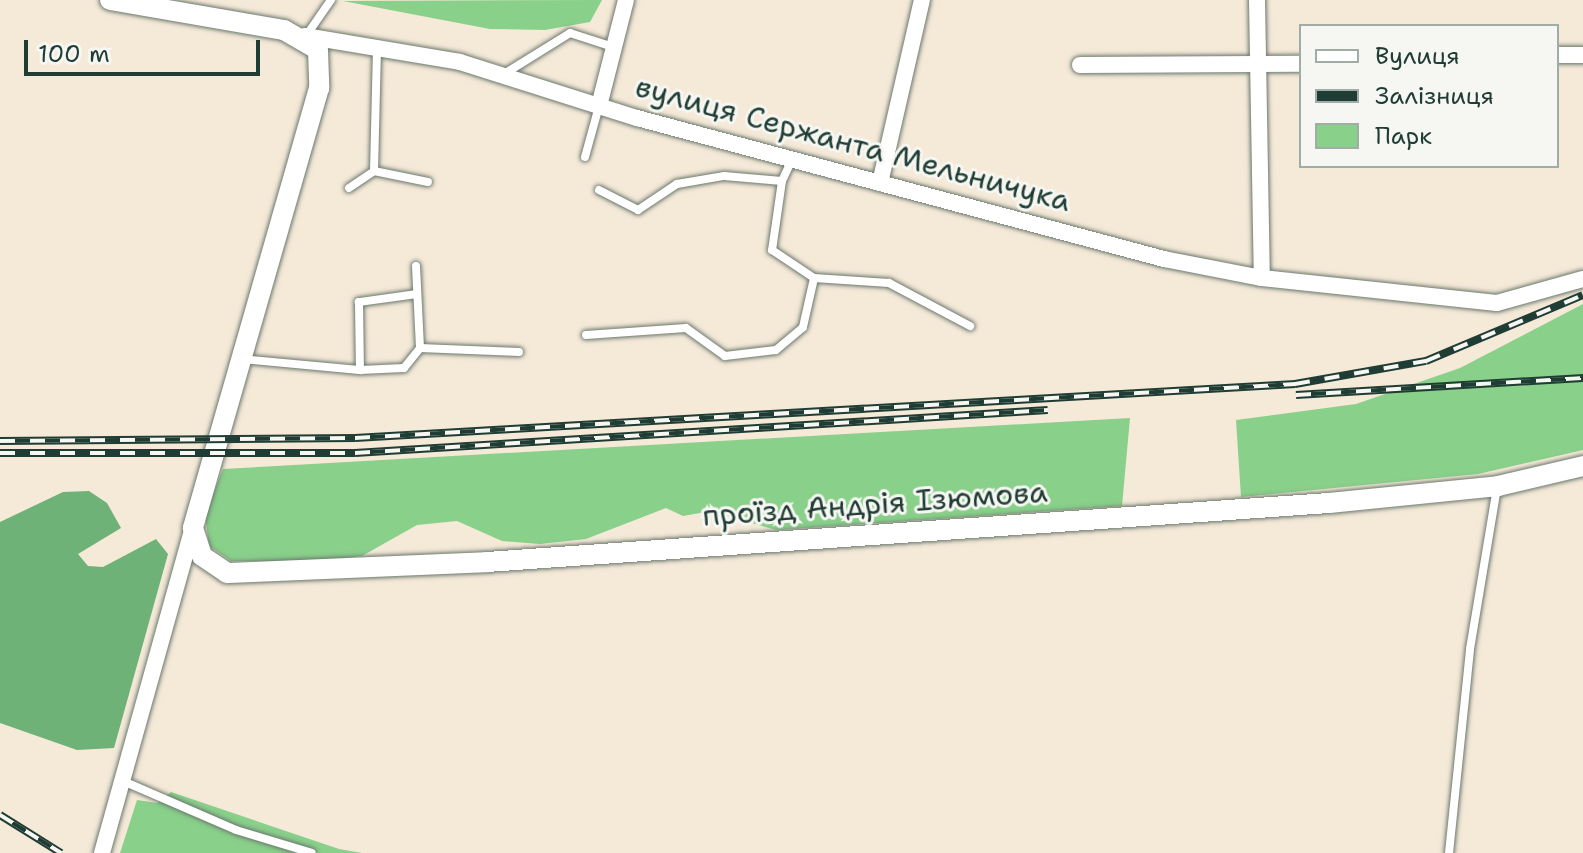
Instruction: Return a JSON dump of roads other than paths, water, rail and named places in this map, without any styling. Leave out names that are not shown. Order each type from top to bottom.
[{"type":"street","name":"вулиця Сержанта Мельничука","points":[[110,0],[377,47],[502,75],[599,106],[793,160],[1262,278],[1485,303],[1523,301],[1583,279]]},
{"type":"street","points":[[599,106],[626,0]]},
{"type":"street","points":[[880,183],[922,0]]},
{"type":"street","points":[[1257,0],[1262,278]]},
{"type":"street","points":[[102,853],[237,358],[319,88],[318,50],[305,36]]},
{"type":"street","points":[[1559,55],[1583,55]]},
{"type":"street","points":[[1080,65],[1299,64]]},
{"type":"street","name":"проїзд Андрія Ізюмова","points":[[193,528],[202,556],[227,573],[264,576],[1498,486],[1583,466]]},
{"type":"lane","points":[[305,36],[331,0]]},
{"type":"lane","points":[[502,75],[570,33],[613,47]]},
{"type":"lane","points":[[374,171],[377,47]]},
{"type":"lane","points":[[585,157],[599,106]]},
{"type":"lane","points":[[793,160],[782,181],[772,250],[814,278],[889,283],[970,326]]},
{"type":"lane","points":[[349,188],[374,171],[428,182]]},
{"type":"lane","points":[[599,190],[638,210],[677,184],[724,176],[782,181]]},
{"type":"lane","points":[[237,358],[360,370],[404,368],[420,348],[416,266]]},
{"type":"lane","points":[[586,335],[686,328],[725,356],[776,350],[803,327],[814,278]]},
{"type":"lane","points":[[360,370],[359,302],[417,294]]},
{"type":"lane","points":[[420,348],[519,352]]},
{"type":"lane","points":[[1449,853],[1470,649],[1498,486]]},
{"type":"lane","points":[[123,781],[236,830],[312,853]]},
{"type":"railway","points":[[0,441],[355,438],[1295,384],[1426,361],[1583,295]]},
{"type":"railway","points":[[1296,395],[1583,378]]},
{"type":"railway","points":[[0,453],[355,453],[1048,410]]},
{"type":"railway","points":[[0,815],[61,853]]}]
